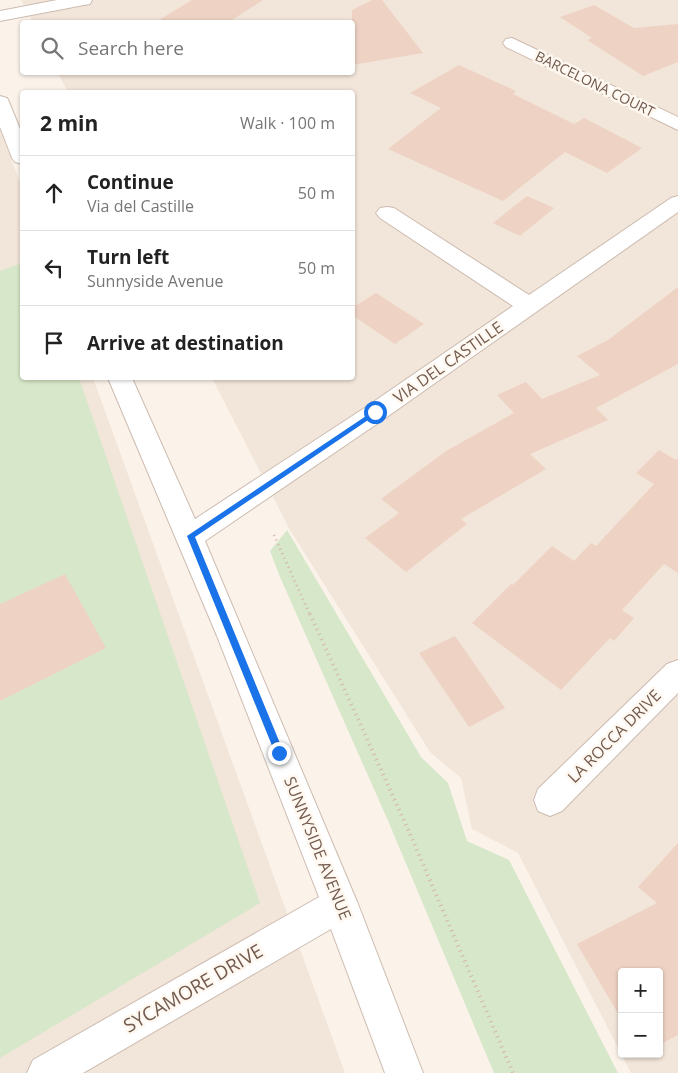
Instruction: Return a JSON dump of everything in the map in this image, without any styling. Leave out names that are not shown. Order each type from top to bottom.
[{"type":"street","points":[[0,16],[84,0]]},
{"type":"street","name":"BARCELONA COURT","points":[[512,43],[678,124]]},
{"type":"street","points":[[2,113],[20,154]]},
{"type":"street","name":"VIA DEL CASTILLE","points":[[191,536],[375,412],[678,202]]},
{"type":"street","points":[[387,213],[528,305]]},
{"type":"street","name":"SUNNYSIDE AVENUE","points":[[121,380],[191,536],[341,904],[404,1073]]},
{"type":"street","name":"LA ROCCA DRIVE","points":[[550,800],[678,673]]},
{"type":"street","name":"SYCAMORE DRIVE","points":[[46,1073],[341,904]]},
{"type":"path","points":[[274,535],[407,827],[513,1073]]},
{"type":"shaded area","points":[[21,0],[678,0],[678,1073],[631,1073],[623,1058],[663,1058],[663,968],[618,968],[618,1048],[518,853],[472,829],[461,778],[430,752],[290,530],[213,380],[355,380],[355,90],[67,90],[59,75],[355,75],[355,20],[32,20]]},
{"type":"shaded area","points":[[0,130],[20,183],[20,380],[94,380],[345,1073],[0,1073]]},
{"type":"green space","points":[[20,264],[20,380],[80,380],[260,903],[0,1058],[0,271]]},
{"type":"green space","points":[[287,530],[421,757],[448,783],[467,841],[509,860],[618,1073],[494,1073],[389,823],[270,551]]},
{"type":"building","points":[[192,0],[263,0],[232,20],[159,20]]},
{"type":"building","points":[[372,0],[382,0],[423,53],[355,64],[355,20],[352,20],[352,10]]},
{"type":"building","points":[[594,5],[634,28],[678,24],[678,62],[643,76],[587,40],[592,38],[560,17]]},
{"type":"building","points":[[459,65],[516,91],[513,94],[574,124],[584,118],[642,148],[607,173],[565,152],[503,201],[388,149],[441,108],[410,93]]},
{"type":"building","points":[[527,196],[554,208],[520,236],[493,223]]},
{"type":"building","points":[[678,287],[678,364],[596,408],[608,420],[530,454],[546,469],[461,519],[467,524],[406,572],[365,538],[399,513],[381,499],[446,451],[514,413],[497,395],[526,382],[542,399],[600,375],[577,356],[608,340]]},
{"type":"building","points":[[376,293],[424,324],[395,344],[355,317],[355,306]]},
{"type":"building","points":[[659,450],[676,460],[678,458],[678,573],[664,564],[622,610],[634,618],[614,641],[610,638],[561,690],[472,623],[552,546],[574,561],[591,543],[596,546],[654,484],[636,473]]},
{"type":"building","points":[[65,574],[106,648],[0,701],[0,604]]},
{"type":"building","points":[[455,636],[505,708],[469,727],[419,653]]},
{"type":"building","points":[[678,843],[678,1035],[663,1043],[663,968],[618,968],[618,1013],[577,944],[657,903],[638,887]]},
{"type":"route","points":[[279,753],[191,536],[375,412]]}]
